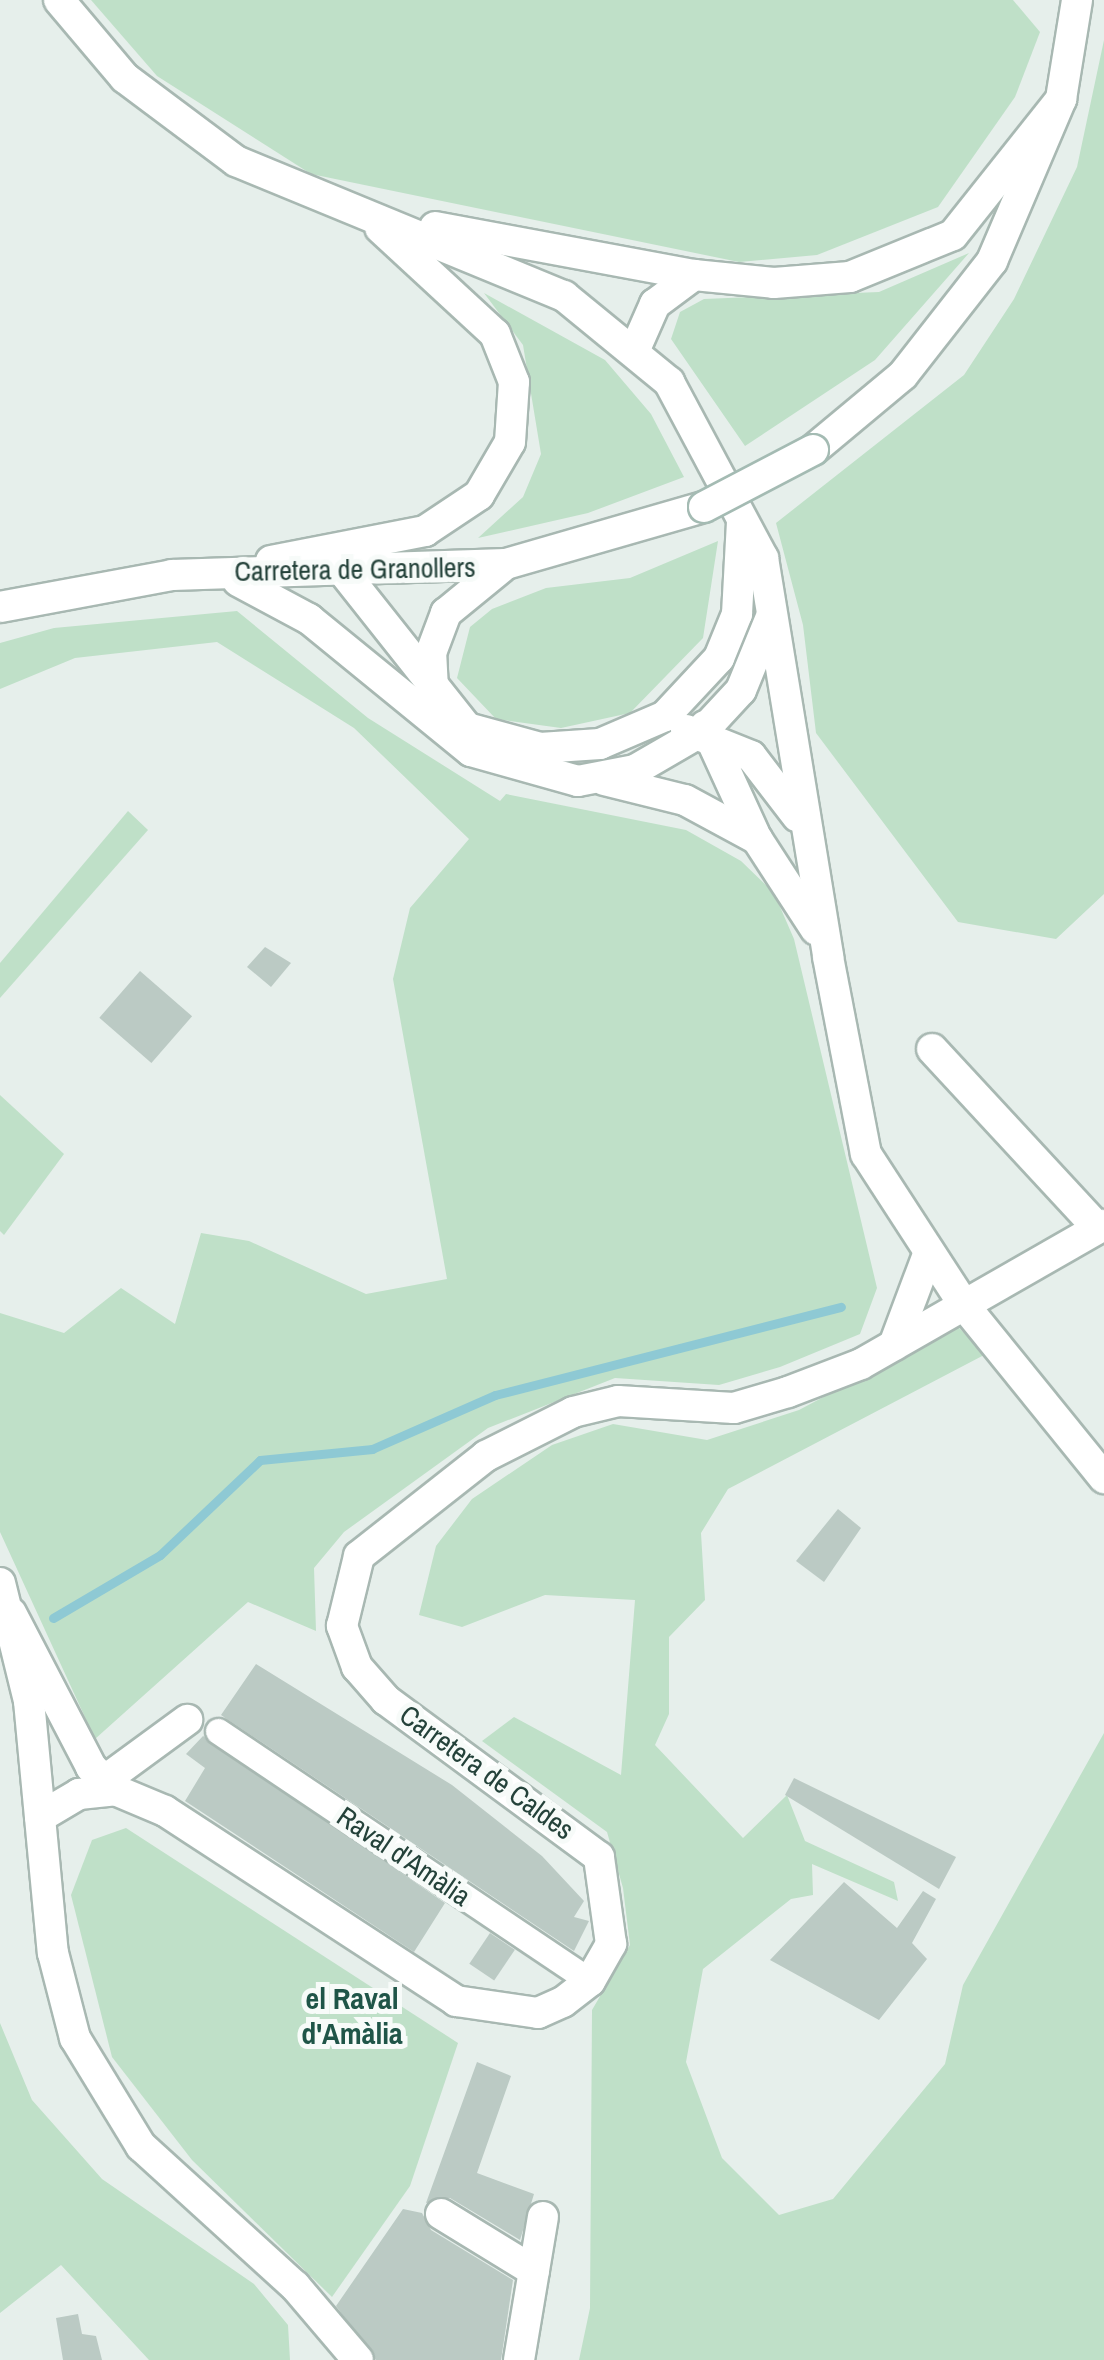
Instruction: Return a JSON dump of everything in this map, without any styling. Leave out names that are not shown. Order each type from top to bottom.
[{"type":"main road","points":[[59,0],[125,78],[202,140],[302,194],[373,218],[564,296],[636,348],[690,414],[742,514],[772,610],[802,828],[866,1154],[964,1306],[1104,1478]]},
{"type":"main road","name":"Carretera de Granollers","points":[[0,608],[92,584],[217,572],[345,574],[506,564],[704,508],[814,450],[904,375],[968,298],[1018,216],[1062,99],[1077,0]]},
{"type":"main road","points":[[373,218],[694,275],[825,281],[934,248],[985,203],[1062,99]]},
{"type":"main road","points":[[217,572],[425,531],[498,473],[515,411],[507,356],[472,304],[373,218]]},
{"type":"main road","points":[[636,348],[655,304],[694,275]]},
{"type":"main road","points":[[742,514],[735,649],[704,730],[756,839],[828,957]]},
{"type":"main road","points":[[433,689],[431,654],[446,613],[506,564]]},
{"type":"main road","points":[[217,572],[309,620],[472,751],[558,779],[601,780],[685,800],[756,839]]},
{"type":"main road","points":[[345,574],[433,689],[480,734],[562,749],[630,750],[704,730],[768,770],[802,828]]},
{"type":"main road","points":[[601,780],[704,730],[754,667],[772,610]]},
{"type":"main road","points":[[562,749],[600,744],[666,716],[706,678],[737,614]]},
{"type":"main road","points":[[932,1049],[1101,1227]]},
{"type":"main road","name":"Carretera de Caldes","points":[[590,1981],[612,1944],[600,1857],[386,1700],[358,1667],[342,1626],[359,1556],[486,1456],[573,1412],[618,1401],[734,1408],[894,1345],[1101,1227]]},
{"type":"main road","points":[[894,1345],[929,1252]]},
{"type":"main road","points":[[0,1584],[12,1613],[110,1785],[165,1811],[456,2001],[538,2014],[590,1981]]},
{"type":"main road","points":[[12,1613],[57,1980],[91,2072],[141,2146],[295,2286],[358,2360]]},
{"type":"main road","points":[[40,1817],[79,1794],[110,1785],[187,1720]]},
{"type":"main road","points":[[442,2214],[534,2271]]},
{"type":"main road","points":[[519,2360],[543,2216]]},
{"type":"street","name":"Raval d'Amàlia","points":[[218,1731],[590,1981]]},
{"type":"green space","points":[[91,0],[1013,0],[1040,32],[1015,97],[938,207],[817,255],[739,262],[311,174],[157,76]]},
{"type":"green space","points":[[1104,40],[1104,894],[1056,939],[958,922],[816,733],[803,625],[776,523],[964,375],[1014,299],[1077,167]]},
{"type":"green space","points":[[969,253],[875,360],[745,446],[671,339],[680,312],[704,299],[879,292]]},
{"type":"green space","points":[[484,293],[605,360],[651,414],[684,477],[588,513],[478,538],[523,497],[541,454],[523,345]]},
{"type":"green space","points":[[718,541],[703,638],[630,713],[561,728],[496,719],[457,678],[470,627],[492,609],[546,588],[630,578]]},
{"type":"green space","points":[[237,611],[368,718],[500,801],[506,794],[686,830],[741,861],[774,893],[794,939],[877,1288],[860,1334],[780,1367],[719,1385],[615,1378],[488,1428],[344,1532],[314,1568],[316,1631],[248,1602],[95,1739],[0,1532],[0,1313],[64,1333],[121,1288],[175,1324],[201,1233],[249,1241],[366,1294],[447,1279],[393,979],[410,908],[469,839],[354,728],[217,642],[75,658],[0,689],[0,643],[54,628]]},
{"type":"green space","points":[[128,811],[148,830],[0,998],[0,963]]},
{"type":"green space","points":[[0,1095],[64,1154],[4,1235],[0,1231]]},
{"type":"green space","points":[[957,1326],[986,1354],[728,1489],[701,1533],[705,1600],[669,1637],[669,1714],[655,1745],[743,1838],[787,1795],[805,1841],[894,1882],[898,1901],[812,1864],[813,1895],[791,1899],[703,1969],[686,2062],[722,2158],[779,2215],[833,2199],[945,2064],[963,1985],[1104,1733],[1104,2360],[579,2360],[590,2308],[592,2010],[630,1945],[623,1888],[607,1832],[482,1741],[514,1717],[621,1775],[635,1600],[545,1595],[462,1627],[419,1615],[436,1546],[472,1499],[552,1445],[613,1424],[707,1440],[799,1410]]},
{"type":"green space","points":[[126,1828],[458,2043],[410,2186],[332,2297],[192,2160],[112,2057],[71,1895],[92,1840]]},
{"type":"green space","points":[[0,2023],[32,2100],[102,2179],[254,2284],[288,2325],[290,2360],[149,2360],[61,2265],[0,2313]]},
{"type":"building","points":[[265,947],[291,963],[271,987],[247,967]]},
{"type":"building","points":[[140,971],[192,1016],[151,1063],[99,1018]]},
{"type":"building","points":[[838,1509],[861,1528],[824,1582],[796,1561]]},
{"type":"building","points":[[256,1664],[452,1785],[542,1856],[584,1901],[574,1917],[589,1921],[574,1951],[221,1715]]},
{"type":"building","points":[[203,1736],[445,1903],[414,1952],[185,1801],[205,1768],[186,1754]]},
{"type":"building","points":[[794,1778],[956,1857],[939,1889],[785,1795]]},
{"type":"building","points":[[844,1882],[897,1928],[923,1891],[936,1899],[912,1943],[927,1959],[879,2020],[770,1960]]},
{"type":"building","points":[[490,1933],[515,1950],[494,1980],[469,1964]]},
{"type":"building","points":[[477,2062],[511,2076],[477,2173],[534,2194],[520,2240],[450,2198],[426,2203]]},
{"type":"building","points":[[403,2209],[422,2213],[431,2230],[513,2280],[501,2360],[376,2360],[336,2306]]},
{"type":"building","points":[[78,2314],[82,2334],[96,2336],[102,2360],[63,2360],[56,2318]]},
{"type":"waterway","points":[[53,1618],[160,1555],[260,1460],[372,1449],[495,1395],[841,1307]]},
{"type":"district","name":"el Raval d'Amàlia","points":[[352,2015]]}]
